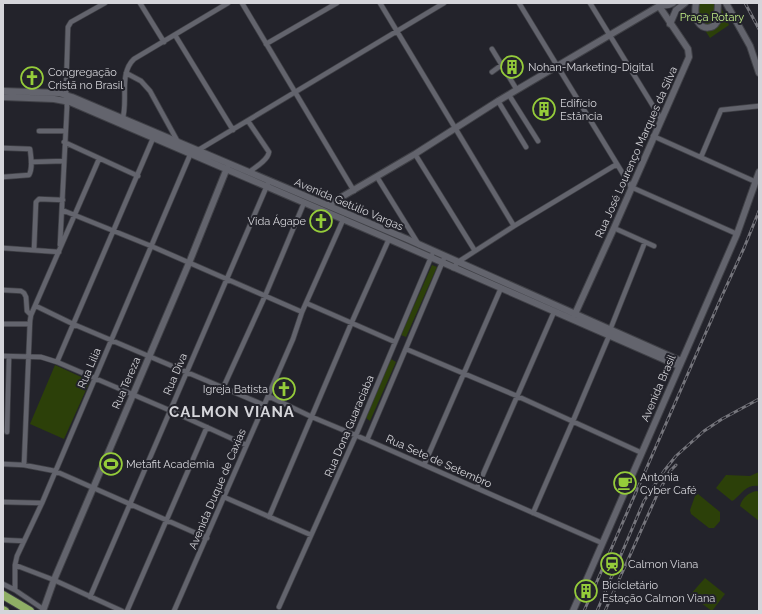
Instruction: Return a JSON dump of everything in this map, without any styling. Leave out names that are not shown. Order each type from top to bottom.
[{"type":"highway","points":[[3,596],[30,611]]},
{"type":"main road","points":[[328,206],[415,154],[498,101],[661,4],[665,6],[673,3]]},
{"type":"main road","points":[[670,24],[676,10],[685,3]]},
{"type":"main road","points":[[696,3],[696,15],[698,22],[708,28],[712,27],[717,22],[718,3]]},
{"type":"main road","points":[[726,3],[750,46],[759,73]]},
{"type":"main road","name":"Rua José Lourenço Marques da Silva","points":[[575,314],[689,57],[688,49],[670,24],[661,4]]},
{"type":"main road","name":"Avenida Getúlio Vargas","points":[[3,91],[66,98],[154,136],[190,155],[226,170],[341,211],[434,251],[575,314],[610,333]]},
{"type":"main road","name":"Avenida Getúlio Vargas","points":[[3,97],[66,98]]},
{"type":"main road","name":"Avenida Getúlio Vargas","points":[[154,136],[178,142],[249,172],[304,203],[554,312],[610,333],[680,363]]},
{"type":"main road","name":"Rua Tereza","points":[[43,610],[54,580],[229,164]]},
{"type":"main road","name":"Avenida Brasil","points":[[573,611],[737,234],[759,172]]},
{"type":"main road","points":[[341,211],[342,198]]},
{"type":"main road","points":[[554,312],[570,316],[575,314]]},
{"type":"street","points":[[59,251],[69,24],[105,3]]},
{"type":"street","points":[[140,3],[164,42]]},
{"type":"street","points":[[122,122],[127,67],[134,59],[228,3]]},
{"type":"street","points":[[242,3],[354,191]]},
{"type":"street","points":[[266,44],[337,3]]},
{"type":"street","points":[[380,3],[514,226]]},
{"type":"street","points":[[190,155],[444,3]]},
{"type":"street","points":[[520,3],[631,187],[737,234]]},
{"type":"street","points":[[590,3],[661,119]]},
{"type":"street","points":[[175,35],[233,130]]},
{"type":"street","points":[[492,49],[517,90]]},
{"type":"street","points":[[492,72],[511,58]]},
{"type":"street","points":[[126,73],[142,82],[150,91],[178,142]]},
{"type":"street","points":[[509,95],[538,142]]},
{"type":"street","points":[[498,101],[526,147]]},
{"type":"street","points":[[701,157],[721,110],[759,106]]},
{"type":"street","points":[[248,121],[269,152],[267,158],[249,172]]},
{"type":"street","points":[[39,131],[65,131]]},
{"type":"street","points":[[57,362],[154,136]]},
{"type":"street","points":[[653,136],[756,182]]},
{"type":"street","points":[[64,142],[138,176]]},
{"type":"street","points":[[3,148],[30,149],[31,162],[31,171],[29,175],[3,177]]},
{"type":"street","points":[[415,154],[475,251]]},
{"type":"street","name":"Rua Lilia","points":[[16,590],[15,565],[24,541],[42,503],[190,155]]},
{"type":"street","points":[[24,465],[29,358],[29,324],[99,159]]},
{"type":"street","points":[[31,162],[64,161]]},
{"type":"street","points":[[453,268],[458,262],[514,226],[617,164]]},
{"type":"street","points":[[377,177],[419,245]]},
{"type":"street","name":"Rua Diva","points":[[90,597],[268,184]]},
{"type":"street","points":[[34,250],[36,202],[39,199],[62,200]]},
{"type":"street","points":[[223,388],[265,296],[304,203]]},
{"type":"street","points":[[62,210],[151,246],[302,312]]},
{"type":"street","points":[[341,211],[343,220]]},
{"type":"street","name":"Avenida Duque de Caxias","points":[[174,611],[293,339],[302,312],[343,220]]},
{"type":"street","points":[[614,228],[654,246]]},
{"type":"street","points":[[269,517],[351,324],[389,239]]},
{"type":"street","points":[[533,513],[574,421],[645,242]]},
{"type":"street","points":[[3,248],[59,251]]},
{"type":"street","name":"Rua Dona Guaraciaba","points":[[279,607],[356,435],[434,251]]},
{"type":"street","points":[[367,440],[445,256]]},
{"type":"street","points":[[424,465],[501,288]]},
{"type":"street","points":[[3,290],[21,291],[24,293],[26,297],[27,311],[32,315]]},
{"type":"street","points":[[306,303],[395,342]]},
{"type":"street","points":[[36,306],[111,341],[264,405]]},
{"type":"street","points":[[477,488],[554,312]]},
{"type":"street","points":[[3,324],[29,324]]},
{"type":"street","points":[[406,349],[574,421],[642,453]]},
{"type":"street","points":[[3,356],[29,358],[41,357],[57,362],[170,410],[246,445]]},
{"type":"street","points":[[8,432],[9,357]]},
{"type":"street","name":"Rua Sete de Setembro","points":[[268,396],[312,417],[602,543]]},
{"type":"street","points":[[127,611],[207,427]]},
{"type":"street","points":[[3,464],[24,465],[55,471],[206,538]]},
{"type":"street","points":[[224,497],[311,535]]},
{"type":"street","points":[[3,502],[42,503]]},
{"type":"street","points":[[3,540],[24,541]]},
{"type":"street","points":[[15,565],[54,580],[122,611]]},
{"type":"street","points":[[3,584],[16,590],[43,610]]},
{"type":"green space","name":"Praça Rotary","points":[[693,3],[719,3],[729,25],[710,38],[701,24]]},
{"type":"green space","points":[[432,265],[437,267],[406,337],[401,335]]},
{"type":"green space","points":[[391,359],[396,362],[370,421],[366,418]]},
{"type":"green space","points":[[55,365],[90,381],[64,439],[30,424]]},
{"type":"green space","points":[[759,472],[759,486],[751,486],[732,501],[716,488],[726,475],[750,476]]},
{"type":"green space","points":[[757,491],[759,492],[759,521],[740,506],[742,500],[746,496]]},
{"type":"green space","points":[[698,494],[720,512],[720,521],[714,528],[709,528],[691,514],[690,510],[695,496]]},
{"type":"green space","points":[[705,578],[725,594],[712,611],[690,595]]},
{"type":"railway","points":[[745,3],[759,29]]},
{"type":"railway","points":[[584,611],[759,211]]},
{"type":"railway","points":[[597,611],[644,501],[664,471],[676,456],[704,431],[722,419],[759,399]]},
{"type":"railway","points":[[605,611],[657,495],[670,471],[676,465]]},
{"type":"place","name":"Nohan-Marketing-Digital","points":[[512,67]]},
{"type":"place","name":"Congregação Cristã no Brasil","points":[[32,78]]},
{"type":"place","name":"Edifício Estância","points":[[544,109]]},
{"type":"place","name":"Vida Ágape","points":[[321,221]]},
{"type":"place","name":"Igreja Batista","points":[[284,389]]},
{"type":"place","name":"Metafit Academia","points":[[111,464]]},
{"type":"place","name":"Antonia Cyber Café","points":[[625,483]]},
{"type":"place","name":"Calmon Viana","points":[[612,564]]},
{"type":"place","name":"Bicicletário Estação Calmon Viana","points":[[586,591]]},
{"type":"district","name":"CALMON VIANA","points":[[232,412]]}]
